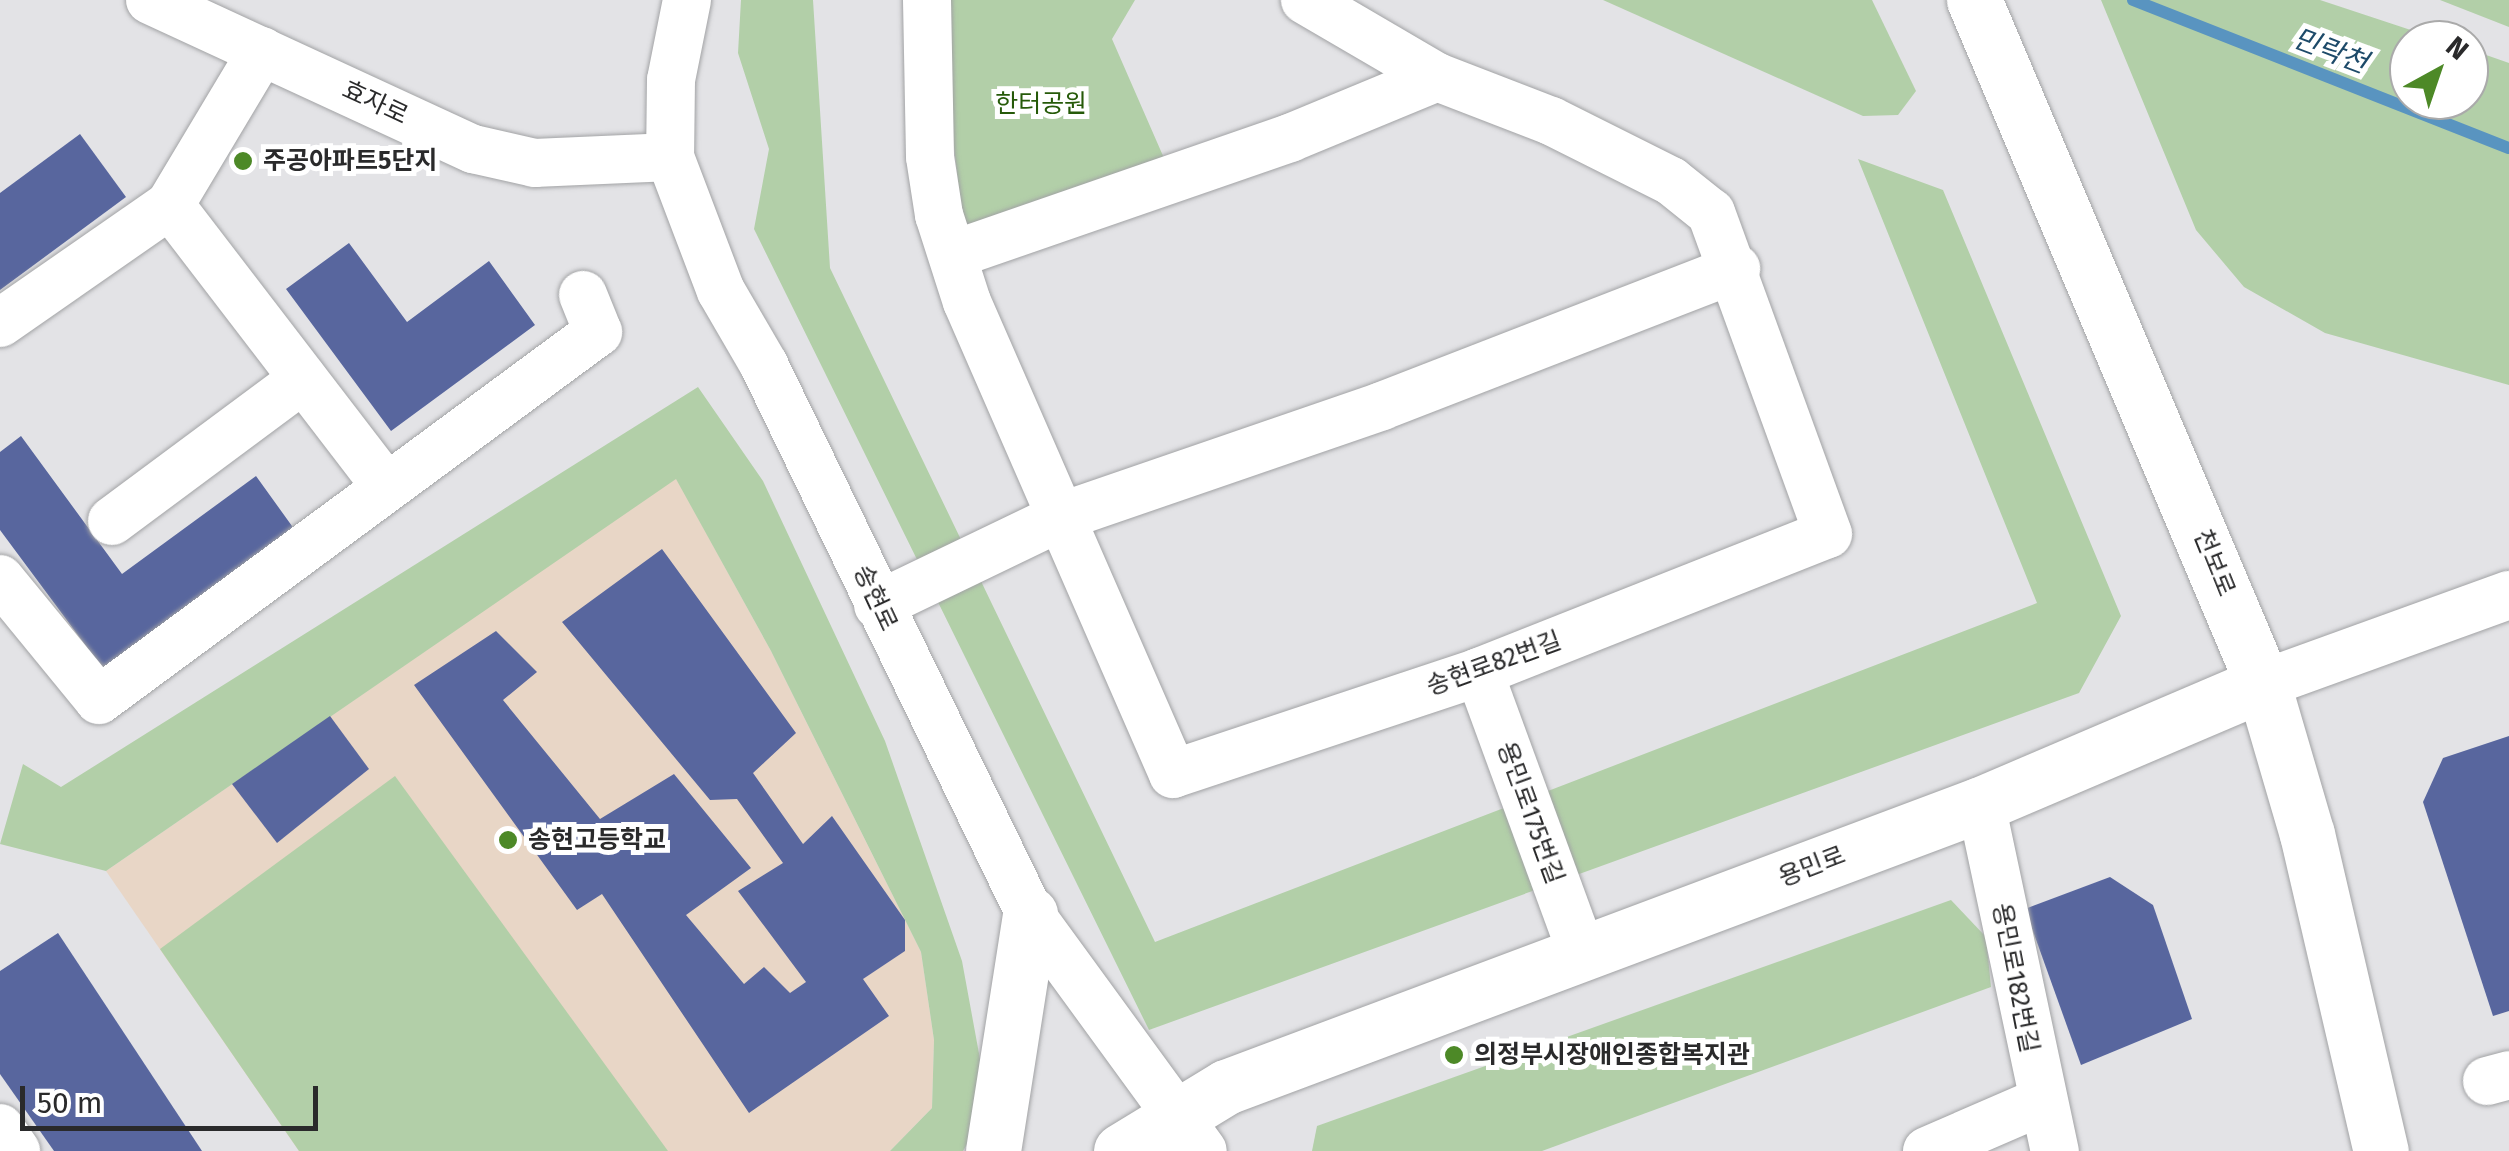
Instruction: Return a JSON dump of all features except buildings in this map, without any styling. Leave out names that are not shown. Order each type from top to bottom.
[{"type":"main road","name":"천보로","points":[[1974,0],[2064,201],[2263,684],[2307,834],[2381,1151]]},
{"type":"main road","name":"용민로","points":[[1121,1151],[1192,1132],[1226,1087],[1981,804],[2263,684]]},
{"type":"main road","points":[[992,1151],[1030,914]]},
{"type":"street","name":"효자로","points":[[150,0],[474,148],[535,163],[670,157]]},
{"type":"street","name":"송현로","points":[[687,0],[671,80],[670,157],[721,291],[764,365],[1030,914],[1192,1132]]},
{"type":"street","name":"송현로82번길","points":[[926,0],[930,157],[939,215],[955,254],[967,302],[1064,516],[1173,774],[1479,672],[1828,534],[1736,270],[1711,214],[1671,181],[1551,121],[1438,77],[1306,0]]},
{"type":"street","points":[[0,323],[170,205],[262,51]]},
{"type":"street","points":[[955,254],[1290,138],[1438,77]]},
{"type":"street","points":[[170,205],[384,484]]},
{"type":"street","points":[[878,605],[1064,516],[1382,406],[1736,270]]},
{"type":"street","points":[[0,579],[99,700],[384,484],[598,332],[583,295]]},
{"type":"street","points":[[112,521],[303,379]]},
{"type":"street","name":"용민로","points":[[2263,684],[2509,595]]},
{"type":"street","name":"용민로175번길","points":[[1479,672],[1582,953]]},
{"type":"street","name":"용민로182번길","points":[[1981,804],[2040,1102],[2055,1151]]},
{"type":"street","points":[[1927,1151],[2040,1102]]},
{"type":"street","points":[[0,1128],[16,1151]]},
{"type":"shaded area","name":"송현고등학교","points":[[676,478],[771,651],[921,952],[934,1040],[932,1108],[890,1151],[299,1151],[106,871]]},
{"type":"green space","points":[[741,0],[813,0],[830,268],[1155,942],[2037,603],[1858,159],[1943,190],[2121,616],[2079,693],[1149,1030],[754,229],[769,149],[738,53]]},
{"type":"green space","name":"한터공원","points":[[946,0],[1135,0],[1112,39],[1167,165],[964,232],[950,113]]},
{"type":"green space","points":[[1603,0],[1872,0],[1916,91],[1898,115],[1863,116]]},
{"type":"green space","points":[[2101,0],[2320,0],[2389,23],[2389,120],[2489,120],[2489,56],[2509,63],[2509,385],[2325,333],[2244,287],[2196,230]]},
{"type":"green space","points":[[2440,0],[2509,0],[2509,27]]},
{"type":"green space","points":[[698,387],[763,481],[885,741],[962,961],[980,1059],[979,1124],[963,1151],[890,1151],[932,1108],[934,1040],[921,952],[771,651],[676,479],[106,871],[0,844],[23,764],[61,787]]},
{"type":"green space","points":[[395,776],[668,1151],[299,1151],[160,949]]},
{"type":"green space","points":[[1951,900],[1986,937],[1991,987],[1542,1151],[1312,1151],[1317,1126]]},
{"type":"waterway","name":"민락천","points":[[2133,0],[2509,148]]},
{"type":"place","name":"주공아파트5단지","points":[[243,161]]},
{"type":"place","name":"송현고등학교","points":[[508,840]]},
{"type":"place","name":"의정부시장애인종합복지관","points":[[1454,1055]]}]
